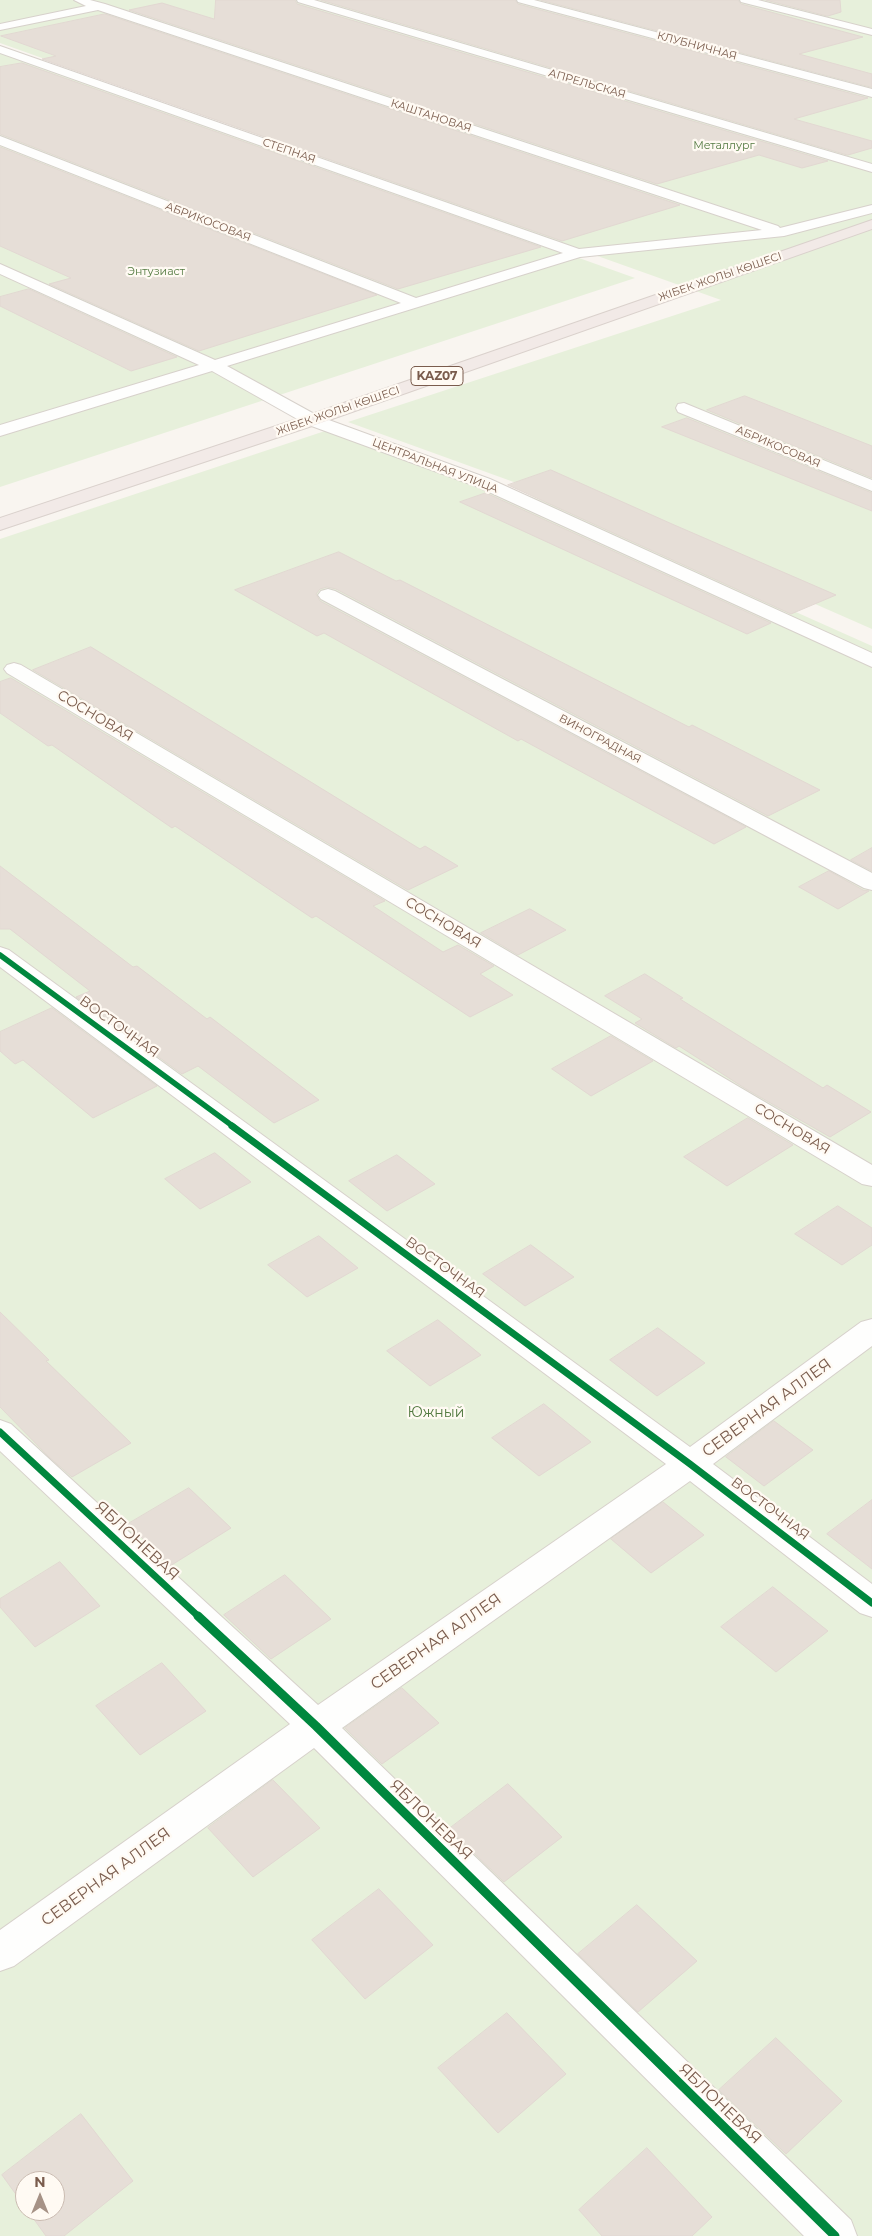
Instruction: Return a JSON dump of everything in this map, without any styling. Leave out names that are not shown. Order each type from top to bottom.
[{"type":"highway","name":"ЖІБЕК ЖОЛЫ КӨШЕСІ","points":[[0,524],[312,420],[872,224]]},
{"type":"street","name":"КАШТАНОВАЯ","points":[[79,0],[784,232]]},
{"type":"street","name":"АПРЕЛЬСКАЯ","points":[[302,0],[872,168]]},
{"type":"street","name":"КЛУБНИЧНАЯ","points":[[522,0],[872,93]]},
{"type":"street","points":[[745,0],[872,32]]},
{"type":"street","points":[[0,27],[126,2]]},
{"type":"street","name":"СТЕПНАЯ","points":[[0,49],[578,253]]},
{"type":"street","name":"АБРИКОСОВАЯ","points":[[0,140],[416,303]]},
{"type":"street","points":[[1,430],[578,253],[784,232],[872,209]]},
{"type":"street","name":"ЦЕНТРАЛЬНАЯ УЛИЦА","points":[[0,268],[213,365],[312,420],[484,484],[872,661]]},
{"type":"street","name":"АБРИКОСОВАЯ","points":[[684,408],[872,486]]},
{"type":"street","name":"ВИНОГРАДНАЯ","points":[[328,595],[872,883]]},
{"type":"street","name":"СОСНОВАЯ","points":[[14,669],[872,1176]]},
{"type":"street","name":"ВОСТОЧНАЯ","points":[[0,955],[690,1464],[872,1604]]},
{"type":"street","name":"СЕВЕРНАЯ АЛЛЕЯ","points":[[0,1953],[316,1726],[690,1464],[872,1330]]},
{"type":"street","name":"ЯБЛОНЕВАЯ","points":[[0,1432],[316,1726],[835,2236]]},
{"type":"green space","name":"Металлург","points":[[0,0],[872,0],[872,629],[649,531],[348,422],[721,300],[0,43]]},
{"type":"green space","name":"Энтузиаст","points":[[0,51],[635,278],[0,487]]},
{"type":"green space","name":"Южный","points":[[340,426],[565,509],[872,646],[872,2236],[0,2236],[0,539]]},
{"type":"building","points":[[216,0],[295,0],[297,4],[828,161],[802,168],[759,155],[657,184],[129,10],[162,3],[214,19]]},
{"type":"building","points":[[321,0],[515,0],[518,4],[868,98],[794,119],[872,141],[872,148],[848,155]]},
{"type":"building","points":[[541,0],[738,0],[741,4],[863,37],[799,54],[872,74],[872,87]]},
{"type":"building","points":[[766,0],[840,0],[841,12],[828,16]]},
{"type":"building","points":[[105,14],[680,205],[562,241],[42,59],[56,56],[1,36]]},
{"type":"building","points":[[22,63],[541,247],[398,289],[0,134],[0,67]]},
{"type":"building","points":[[0,147],[377,295],[199,351],[49,284],[71,278],[0,246]]},
{"type":"building","points":[[29,289],[177,357],[131,371],[0,306],[0,297]]},
{"type":"building","points":[[745,396],[872,446],[872,478],[707,410]]},
{"type":"building","points":[[687,418],[872,493],[872,511],[662,427]]},
{"type":"building","points":[[551,470],[836,595],[791,614],[508,485]]},
{"type":"building","points":[[486,493],[771,623],[747,634],[460,502]]},
{"type":"building","points":[[339,552],[396,581],[400,580],[689,727],[692,725],[820,790],[768,816],[336,589],[327,587],[320,589],[316,594],[320,601],[746,827],[714,844],[521,739],[518,741],[324,633],[317,636],[235,590]]},
{"type":"building","points":[[91,647],[420,849],[425,846],[458,866],[408,890],[33,670]]},
{"type":"building","points":[[11,678],[385,901],[373,906],[443,952],[458,945],[494,966],[480,974],[513,995],[470,1017],[316,916],[312,918],[175,826],[172,828],[52,745],[48,746],[0,713],[0,682]]},
{"type":"building","points":[[872,848],[872,871],[851,860]]},
{"type":"building","points":[[0,866],[133,967],[137,966],[207,1019],[210,1017],[319,1100],[274,1123],[198,1066],[182,1074],[76,997],[90,991],[10,929],[0,929]]},
{"type":"building","points":[[829,871],[863,890],[869,891],[838,909],[799,887]]},
{"type":"building","points":[[530,909],[566,930],[518,955],[481,933]]},
{"type":"building","points":[[645,974],[683,998],[680,999],[823,1088],[827,1085],[871,1112],[830,1137],[746,1089],[679,1046],[676,1048],[635,1023],[642,1019],[605,996]]},
{"type":"building","points":[[52,1008],[157,1086],[93,1118],[23,1060],[15,1064],[0,1051],[0,1032]]},
{"type":"building","points":[[611,1036],[653,1061],[591,1096],[552,1069]]},
{"type":"building","points":[[748,1118],[793,1145],[727,1186],[684,1157]]},
{"type":"building","points":[[215,1153],[251,1182],[200,1209],[165,1179]]},
{"type":"building","points":[[397,1155],[435,1184],[387,1211],[349,1181]]},
{"type":"building","points":[[838,1206],[872,1228],[872,1245],[842,1265],[795,1234]]},
{"type":"building","points":[[319,1236],[358,1268],[307,1297],[268,1265]]},
{"type":"building","points":[[531,1245],[574,1277],[525,1306],[483,1274]]},
{"type":"building","points":[[0,1312],[49,1360],[46,1361],[131,1443],[72,1477],[49,1457],[0,1407]]},
{"type":"building","points":[[438,1320],[481,1355],[430,1386],[387,1351]]},
{"type":"building","points":[[658,1328],[705,1363],[657,1396],[610,1360]]},
{"type":"building","points":[[544,1404],[591,1442],[539,1476],[492,1438]]},
{"type":"building","points":[[774,1421],[813,1450],[764,1486],[726,1457]]},
{"type":"building","points":[[189,1488],[231,1528],[170,1566],[128,1524]]},
{"type":"building","points":[[872,1500],[872,1569],[827,1534]]},
{"type":"building","points":[[663,1502],[704,1535],[651,1573],[611,1539]]},
{"type":"building","points":[[60,1562],[100,1606],[35,1647],[0,1607],[0,1599]]},
{"type":"building","points":[[285,1575],[331,1619],[271,1659],[224,1615]]},
{"type":"building","points":[[773,1587],[828,1631],[776,1672],[721,1627]]},
{"type":"building","points":[[162,1663],[206,1711],[140,1755],[96,1706]]},
{"type":"building","points":[[402,1688],[439,1723],[382,1764],[345,1728]]},
{"type":"building","points":[[273,1780],[320,1828],[253,1877],[208,1828]]},
{"type":"building","points":[[508,1784],[562,1837],[504,1882],[449,1829]]},
{"type":"building","points":[[379,1889],[433,1945],[365,1999],[312,1940]]},
{"type":"building","points":[[637,1905],[697,1961],[638,2012],[578,1954]]},
{"type":"building","points":[[507,2013],[566,2074],[498,2133],[438,2068]]},
{"type":"building","points":[[776,2038],[842,2101],[786,2154],[719,2090]]},
{"type":"building","points":[[81,2114],[133,2181],[64,2236],[46,2236],[35,2221],[65,2221],[65,2171],[15,2171],[15,2193],[2,2175]]},
{"type":"building","points":[[647,2148],[712,2217],[692,2236],[602,2236],[579,2210]]},
{"type":"cycle path","points":[[0,955],[690,1464],[872,1603]]},
{"type":"cycle path","points":[[0,1432],[316,1726],[835,2236]]}]
